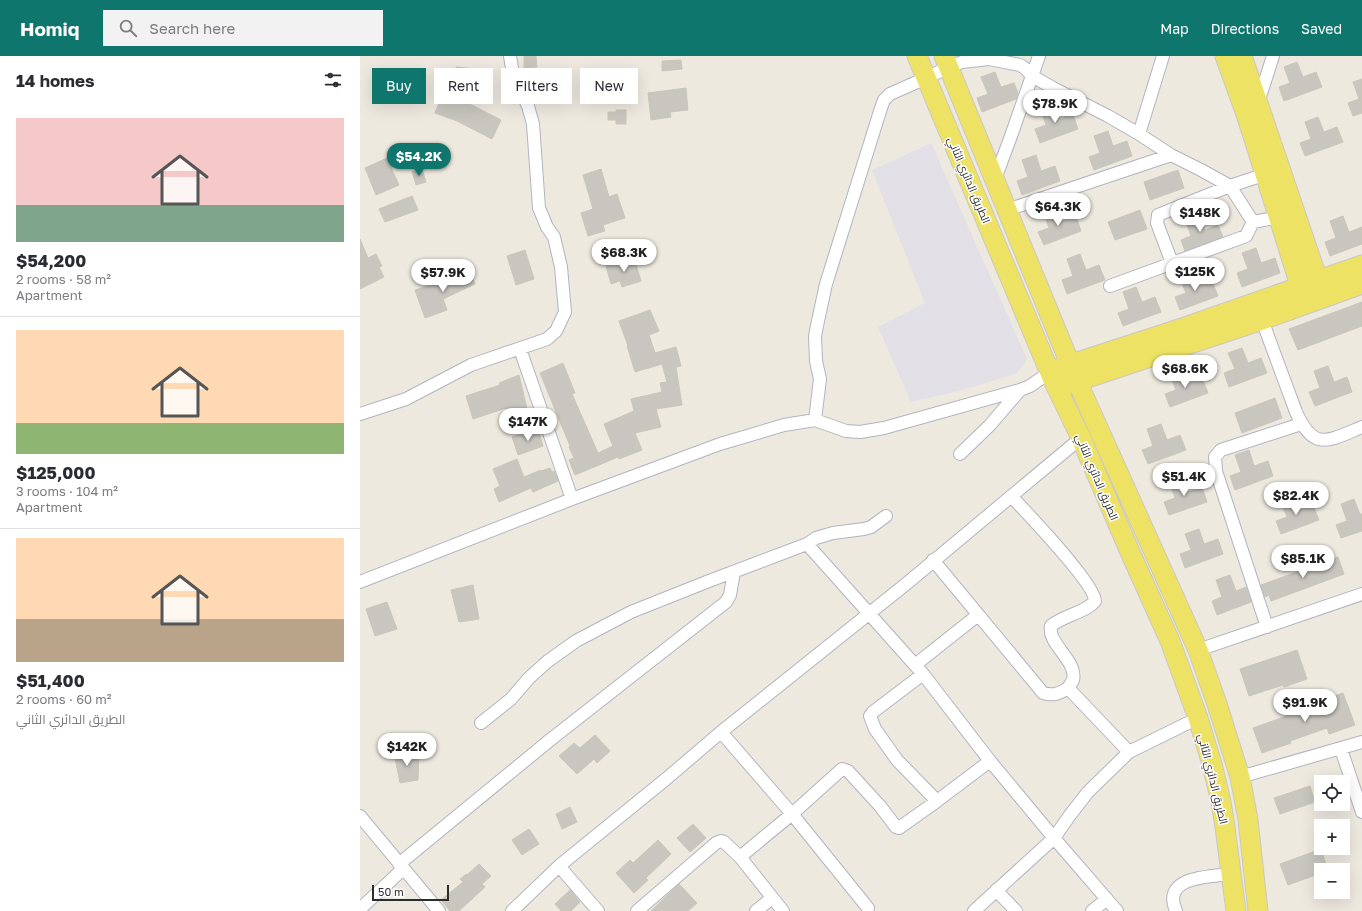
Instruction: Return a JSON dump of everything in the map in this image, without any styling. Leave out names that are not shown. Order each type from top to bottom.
[{"type":"main road","name":"الطريق الدائري الثاني","points":[[917,56],[1054,380],[1170,641],[1198,718],[1212,764],[1221,802],[1236,911]]},
{"type":"main road","points":[[1225,56],[1280,217],[1312,292]]},
{"type":"main road","points":[[1242,56],[1258,103],[1312,292]]},
{"type":"main road","name":"الطريق الدائري الثاني","points":[[946,61],[1077,381],[1198,650],[1240,777],[1248,820],[1258,911]]},
{"type":"main road","points":[[1054,380],[1077,381],[1262,320],[1362,265]]},
{"type":"main road","points":[[1054,380],[1070,364],[1312,292],[1362,284]]},
{"type":"street","points":[[360,414],[406,399],[471,365],[547,339],[556,331],[562,320],[565,312],[561,267],[554,236],[547,226],[539,208],[533,124],[528,106],[513,74],[510,56]]},
{"type":"street","points":[[995,179],[1039,56]]},
{"type":"street","points":[[1139,134],[1163,56]]},
{"type":"street","points":[[1258,103],[1273,56]]},
{"type":"street","points":[[815,420],[820,380],[816,361],[815,336],[818,320],[826,284],[881,108],[884,100],[890,94],[926,78],[946,61],[962,62],[989,59],[1019,60],[1032,76],[1108,116],[1171,155],[1230,186],[1253,222]]},
{"type":"street","points":[[1007,210],[1171,155]]},
{"type":"street","points":[[1172,263],[1157,223],[1158,215],[1230,186],[1266,174]]},
{"type":"street","points":[[1253,222],[1280,217]]},
{"type":"street","points":[[1110,286],[1246,236],[1253,222]]},
{"type":"street","points":[[1262,320],[1302,424],[1313,437],[1320,440],[1336,438],[1362,427]]},
{"type":"street","points":[[520,348],[572,499]]},
{"type":"street","points":[[360,582],[572,499],[720,444],[784,425],[815,420],[846,431],[860,432],[884,428],[1054,380]]},
{"type":"street","points":[[960,454],[1025,388],[1054,380]]},
{"type":"street","points":[[1267,627],[1216,471],[1215,457],[1221,450],[1302,424]]},
{"type":"street","points":[[512,911],[559,866],[721,732],[906,584],[1080,438]]},
{"type":"street","points":[[934,560],[1043,693],[1050,695],[1058,694],[1068,688],[1073,680],[1073,673],[1069,663],[1052,636],[1050,626],[1091,605],[1095,601],[1095,598],[1092,591],[1079,573],[1011,496]]},
{"type":"street","points":[[481,723],[511,699],[529,678],[548,661],[576,641],[631,612],[709,580],[807,544],[816,538],[833,533],[871,527],[886,516]]},
{"type":"street","points":[[807,544],[923,674],[990,760],[1054,838],[1117,911]]},
{"type":"street","points":[[360,909],[401,867],[550,740],[726,602],[730,595],[734,572]]},
{"type":"street","points":[[1198,650],[1362,594]]},
{"type":"street","points":[[915,665],[978,615]]},
{"type":"street","points":[[923,674],[873,712],[870,716],[875,729],[897,760],[937,802]]},
{"type":"street","points":[[1068,688],[1129,752]]},
{"type":"street","points":[[974,911],[1054,838],[1088,792],[1129,752],[1198,718]]},
{"type":"street","points":[[721,732],[792,814],[868,908]]},
{"type":"street","points":[[1240,777],[1362,742]]},
{"type":"street","points":[[1341,749],[1362,812]]},
{"type":"street","points":[[740,857],[792,814],[842,769],[848,771],[898,828],[937,802],[990,760]]},
{"type":"street","points":[[360,816],[439,911]]},
{"type":"street","points":[[637,911],[719,841],[724,842],[740,857],[783,911]]},
{"type":"street","points":[[559,866],[598,911]]},
{"type":"street","points":[[1176,911],[1174,906],[1174,896],[1176,888],[1182,883],[1195,878],[1231,874]]},
{"type":"street","points":[[996,890],[1016,911]]},
{"type":"street","points":[[756,911],[772,898]]},
{"type":"street","points":[[1092,911],[1107,899]]},
{"type":"shaded area","points":[[931,143],[1027,359],[1017,373],[959,391],[911,402],[878,327],[925,303],[872,170]]},
{"type":"building","points":[[524,56],[536,56],[537,67],[524,68]]},
{"type":"building","points":[[681,60],[682,69],[662,71],[662,61]]},
{"type":"building","points":[[1297,62],[1303,77],[1316,72],[1322,87],[1284,101],[1279,87],[1290,83],[1284,67]]},
{"type":"building","points":[[995,72],[1001,87],[1014,83],[1018,93],[1016,99],[982,112],[977,98],[988,94],[981,77]]},
{"type":"building","points":[[1362,79],[1362,113],[1353,116],[1348,103],[1359,99],[1353,82]]},
{"type":"building","points":[[686,88],[688,110],[670,112],[671,117],[651,120],[648,93]]},
{"type":"building","points":[[1054,103],[1060,119],[1073,114],[1078,129],[1040,143],[1035,129],[1046,125],[1040,108]]},
{"type":"building","points":[[439,104],[470,104],[501,120],[492,139],[457,121],[435,113]]},
{"type":"building","points":[[616,110],[626,110],[626,124],[616,124],[616,120],[608,120],[608,112],[616,112]]},
{"type":"building","points":[[1318,117],[1324,132],[1337,127],[1343,142],[1305,156],[1300,143],[1311,139],[1305,122]]},
{"type":"building","points":[[1108,131],[1113,146],[1127,141],[1132,156],[1094,170],[1089,157],[1100,153],[1094,136]]},
{"type":"building","points":[[1036,155],[1041,171],[1055,166],[1060,181],[1022,195],[1017,181],[1028,177],[1022,160]]},
{"type":"building","points":[[387,158],[399,185],[376,195],[365,168]]},
{"type":"building","points":[[422,169],[426,182],[416,185],[412,172]]},
{"type":"building","points":[[601,169],[609,197],[617,194],[625,218],[603,225],[605,231],[588,236],[581,213],[593,209],[583,175]]},
{"type":"building","points":[[1178,170],[1184,188],[1150,200],[1144,182]]},
{"type":"building","points":[[412,196],[418,210],[385,222],[379,209]]},
{"type":"building","points":[[1057,206],[1063,221],[1076,216],[1081,231],[1044,245],[1038,232],[1049,228],[1043,211]]},
{"type":"building","points":[[1140,210],[1147,229],[1115,240],[1108,222]]},
{"type":"building","points":[[1199,214],[1205,230],[1218,225],[1223,237],[1185,251],[1181,240],[1191,236],[1185,219]]},
{"type":"building","points":[[1343,216],[1349,232],[1362,227],[1362,244],[1330,256],[1325,242],[1336,238],[1330,221]]},
{"type":"building","points":[[360,239],[368,258],[376,254],[382,266],[379,267],[384,277],[360,289]]},
{"type":"building","points":[[1256,248],[1261,263],[1275,258],[1280,273],[1242,287],[1237,273],[1248,269],[1242,253]]},
{"type":"building","points":[[525,250],[534,279],[516,285],[507,256]]},
{"type":"building","points":[[1080,254],[1086,270],[1099,265],[1105,280],[1067,294],[1062,280],[1073,276],[1067,259]]},
{"type":"building","points":[[634,258],[641,281],[622,287],[620,281],[611,284],[606,266]]},
{"type":"building","points":[[468,268],[475,284],[443,299],[447,310],[425,318],[415,290],[447,280],[446,279]]},
{"type":"building","points":[[1193,271],[1199,286],[1212,281],[1218,296],[1180,310],[1175,297],[1186,293],[1179,276]]},
{"type":"building","points":[[1136,287],[1142,302],[1155,297],[1161,312],[1123,326],[1118,313],[1129,309],[1123,292]]},
{"type":"building","points":[[1362,302],[1362,326],[1298,350],[1289,329]]},
{"type":"building","points":[[650,310],[659,331],[649,335],[655,353],[676,347],[681,366],[676,367],[682,405],[656,409],[661,427],[635,433],[642,450],[619,459],[618,457],[575,475],[569,460],[574,458],[569,447],[570,446],[540,373],[563,363],[575,393],[572,394],[598,453],[613,446],[604,424],[634,411],[631,399],[662,392],[660,383],[667,382],[662,364],[635,372],[619,321]]},
{"type":"building","points":[[1242,348],[1248,363],[1261,358],[1267,373],[1229,387],[1224,373],[1235,369],[1228,353]]},
{"type":"building","points":[[1328,366],[1334,382],[1347,377],[1352,392],[1315,406],[1309,392],[1320,388],[1314,371]]},
{"type":"building","points":[[1183,368],[1189,383],[1202,378],[1208,393],[1170,407],[1165,394],[1176,390],[1169,373]]},
{"type":"building","points":[[519,375],[527,409],[507,414],[506,408],[473,419],[466,396],[500,385],[499,383]]},
{"type":"building","points":[[1275,398],[1282,418],[1242,433],[1235,413]]},
{"type":"building","points":[[1161,424],[1167,440],[1180,435],[1186,450],[1148,464],[1142,450],[1153,446],[1147,429]]},
{"type":"building","points":[[538,429],[543,446],[518,455],[512,437]]},
{"type":"building","points":[[1249,450],[1254,466],[1268,461],[1273,476],[1235,490],[1230,476],[1241,472],[1235,455]]},
{"type":"building","points":[[517,459],[524,477],[550,468],[552,472],[554,471],[558,481],[533,492],[531,488],[499,502],[494,489],[500,486],[493,469]]},
{"type":"building","points":[[1182,476],[1188,492],[1202,487],[1207,502],[1169,515],[1164,502],[1175,498],[1169,481]]},
{"type":"building","points":[[1294,495],[1300,510],[1313,505],[1319,520],[1281,534],[1276,521],[1287,517],[1280,500]]},
{"type":"building","points":[[1354,499],[1360,514],[1362,514],[1362,531],[1341,538],[1336,525],[1347,521],[1341,504]]},
{"type":"building","points":[[1199,529],[1204,544],[1218,539],[1223,554],[1185,568],[1180,554],[1191,550],[1185,534]]},
{"type":"building","points":[[1338,557],[1344,574],[1271,601],[1269,595],[1265,597],[1261,585]]},
{"type":"building","points":[[1230,575],[1236,591],[1246,587],[1251,602],[1217,615],[1212,601],[1222,597],[1216,580]]},
{"type":"building","points":[[473,585],[479,619],[459,622],[451,590]]},
{"type":"building","points":[[387,602],[397,629],[375,636],[366,609]]},
{"type":"building","points":[[1297,650],[1307,679],[1284,687],[1283,685],[1249,696],[1240,669]]},
{"type":"building","points":[[1343,693],[1355,725],[1329,734],[1327,728],[1262,753],[1253,728],[1292,714],[1291,711]]},
{"type":"building","points":[[595,735],[610,751],[597,763],[594,759],[577,774],[559,756],[574,743],[580,748]]},
{"type":"building","points":[[394,753],[419,753],[418,780],[400,783]]},
{"type":"building","points":[[1310,786],[1314,802],[1280,814],[1274,798]]},
{"type":"building","points":[[570,807],[577,822],[562,829],[556,814]]},
{"type":"building","points":[[693,824],[706,838],[690,852],[677,838]]},
{"type":"building","points":[[529,829],[539,844],[522,855],[512,840]]},
{"type":"building","points":[[658,840],[671,854],[646,878],[648,880],[634,893],[616,873],[630,860],[633,863]]},
{"type":"building","points":[[1314,852],[1314,855],[1323,855],[1326,863],[1314,863],[1314,876],[1288,885],[1280,864]]},
{"type":"building","points":[[479,864],[491,876],[482,884],[485,887],[459,911],[450,911],[441,900],[463,882],[460,879]]},
{"type":"building","points":[[679,884],[697,903],[688,911],[651,911]]},
{"type":"building","points":[[570,890],[580,902],[571,911],[561,911],[555,904]]}]
